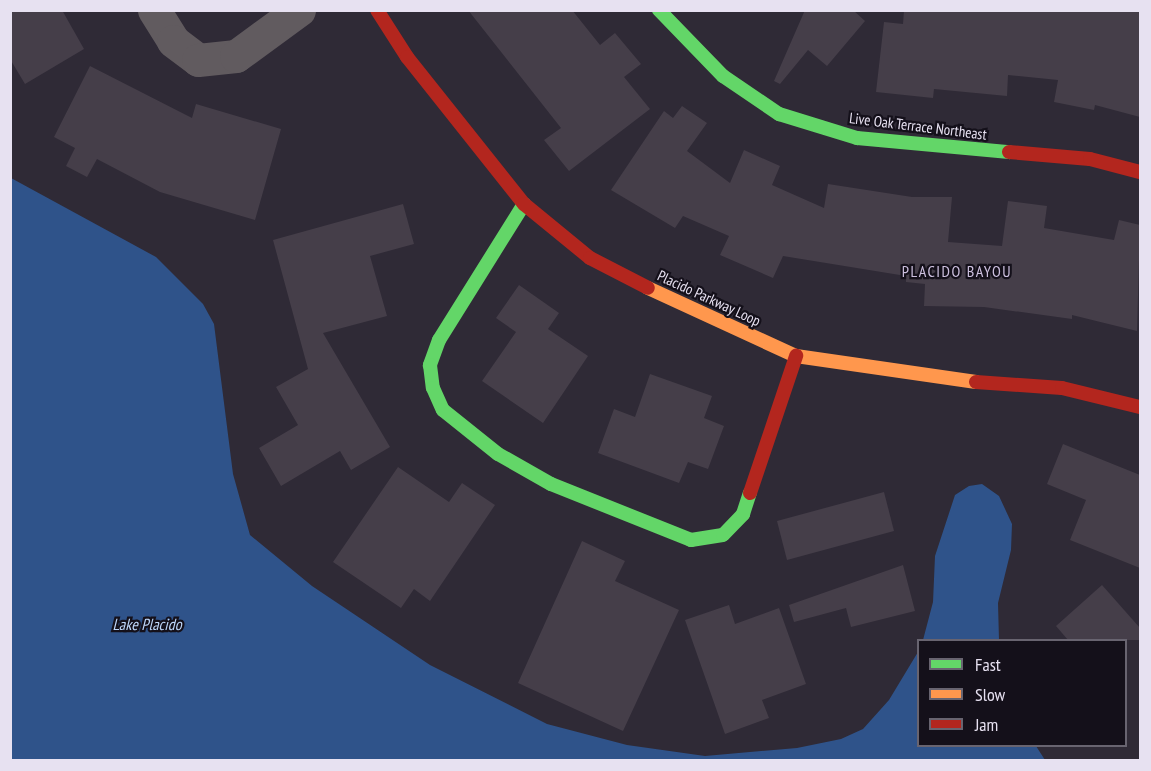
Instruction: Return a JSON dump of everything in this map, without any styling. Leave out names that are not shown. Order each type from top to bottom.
[{"type":"street","points":[[154,10],[173,41],[198,60],[236,56],[299,10]]},
{"type":"street","name":"Placido Parkway Loop","points":[[377,10],[407,57],[524,204],[590,258],[686,308],[796,356],[941,381],[1062,388],[1140,407]]},
{"type":"street","name":"Live Oak Terrace Northeast","points":[[659,10],[723,76],[778,114],[857,138],[1090,159],[1140,172]]},
{"type":"street","points":[[524,204],[439,340],[430,365],[433,388],[443,410],[498,453],[551,484],[690,540],[723,535],[743,514],[796,356]]},
{"type":"water","name":"Lake Placido","points":[[11,178],[156,257],[203,304],[214,324],[233,474],[250,535],[312,586],[430,665],[547,724],[627,745],[705,756],[797,748],[841,739],[863,729],[889,700],[917,654],[917,747],[1037,747],[1045,760],[11,760]]},
{"type":"water","points":[[982,484],[999,496],[1012,524],[1011,550],[998,603],[999,639],[923,639],[933,602],[935,556],[955,495],[969,486]]},
{"type":"building","points":[[10,10],[62,10],[84,49],[25,84],[10,59]]},
{"type":"building","points":[[468,10],[572,10],[600,45],[615,33],[641,64],[624,77],[650,109],[569,171],[544,140],[561,128]]},
{"type":"building","points":[[805,10],[853,10],[865,21],[827,66],[808,50],[780,84],[774,81]]},
{"type":"building","points":[[904,10],[1140,10],[1140,117],[1095,105],[1094,110],[1054,102],[1058,80],[1008,75],[1007,96],[934,89],[933,98],[876,92],[884,22],[903,24]]},
{"type":"building","points":[[90,66],[192,118],[196,104],[281,129],[255,220],[160,192],[97,159],[87,177],[66,166],[75,148],[54,137]]},
{"type":"building","points":[[682,106],[707,123],[687,151],[730,183],[744,150],[780,166],[772,185],[824,208],[828,184],[912,197],[952,197],[948,242],[1002,246],[1008,201],[1047,206],[1044,228],[1114,240],[1119,220],[1140,225],[1137,331],[1072,315],[1072,319],[984,307],[924,306],[925,284],[906,282],[906,276],[783,256],[773,278],[720,255],[729,236],[683,216],[675,228],[611,190],[664,111],[673,118]]},
{"type":"building","points":[[403,204],[414,244],[370,256],[387,316],[323,333],[390,447],[351,470],[340,451],[281,486],[259,448],[298,425],[276,387],[308,369],[273,240]]},
{"type":"building","points":[[519,285],[559,313],[548,329],[588,356],[543,423],[482,381],[516,332],[496,318]]},
{"type":"building","points":[[650,374],[712,396],[704,418],[724,426],[708,469],[688,462],[679,483],[598,453],[614,409],[635,417]]},
{"type":"building","points":[[1063,444],[1140,475],[1140,568],[1070,540],[1086,500],[1047,484]]},
{"type":"building","points":[[398,467],[449,502],[462,483],[495,505],[430,601],[414,589],[401,608],[333,562]]},
{"type":"building","points":[[884,492],[894,531],[787,560],[777,521]]},
{"type":"building","points":[[582,541],[625,561],[615,581],[679,610],[623,731],[518,683]]},
{"type":"building","points":[[903,565],[915,611],[851,627],[846,608],[794,622],[789,605]]},
{"type":"building","points":[[1102,585],[1140,628],[1140,640],[1067,639],[1056,626]]},
{"type":"building","points":[[729,605],[735,624],[779,608],[806,684],[762,700],[769,718],[725,734],[685,620]]},
{"type":"traffic: fast","points":[[659,10],[723,76],[779,114],[857,138],[1009,152]]},
{"type":"traffic: fast","points":[[524,204],[439,340],[430,365],[433,388],[443,410],[498,454],[551,484],[691,540],[723,535],[743,514],[750,493]]},
{"type":"traffic: slow","points":[[648,288],[796,356],[976,382]]},
{"type":"traffic: jam","points":[[377,10],[407,57],[524,204],[590,258],[648,288]]},
{"type":"traffic: jam","points":[[1009,152],[1090,159],[1140,172]]},
{"type":"traffic: jam","points":[[750,493],[796,356]]},
{"type":"traffic: jam","points":[[976,382],[1062,388],[1140,407]]},
{"type":"district","name":"PLACIDO BAYOU","points":[[957,271]]}]
